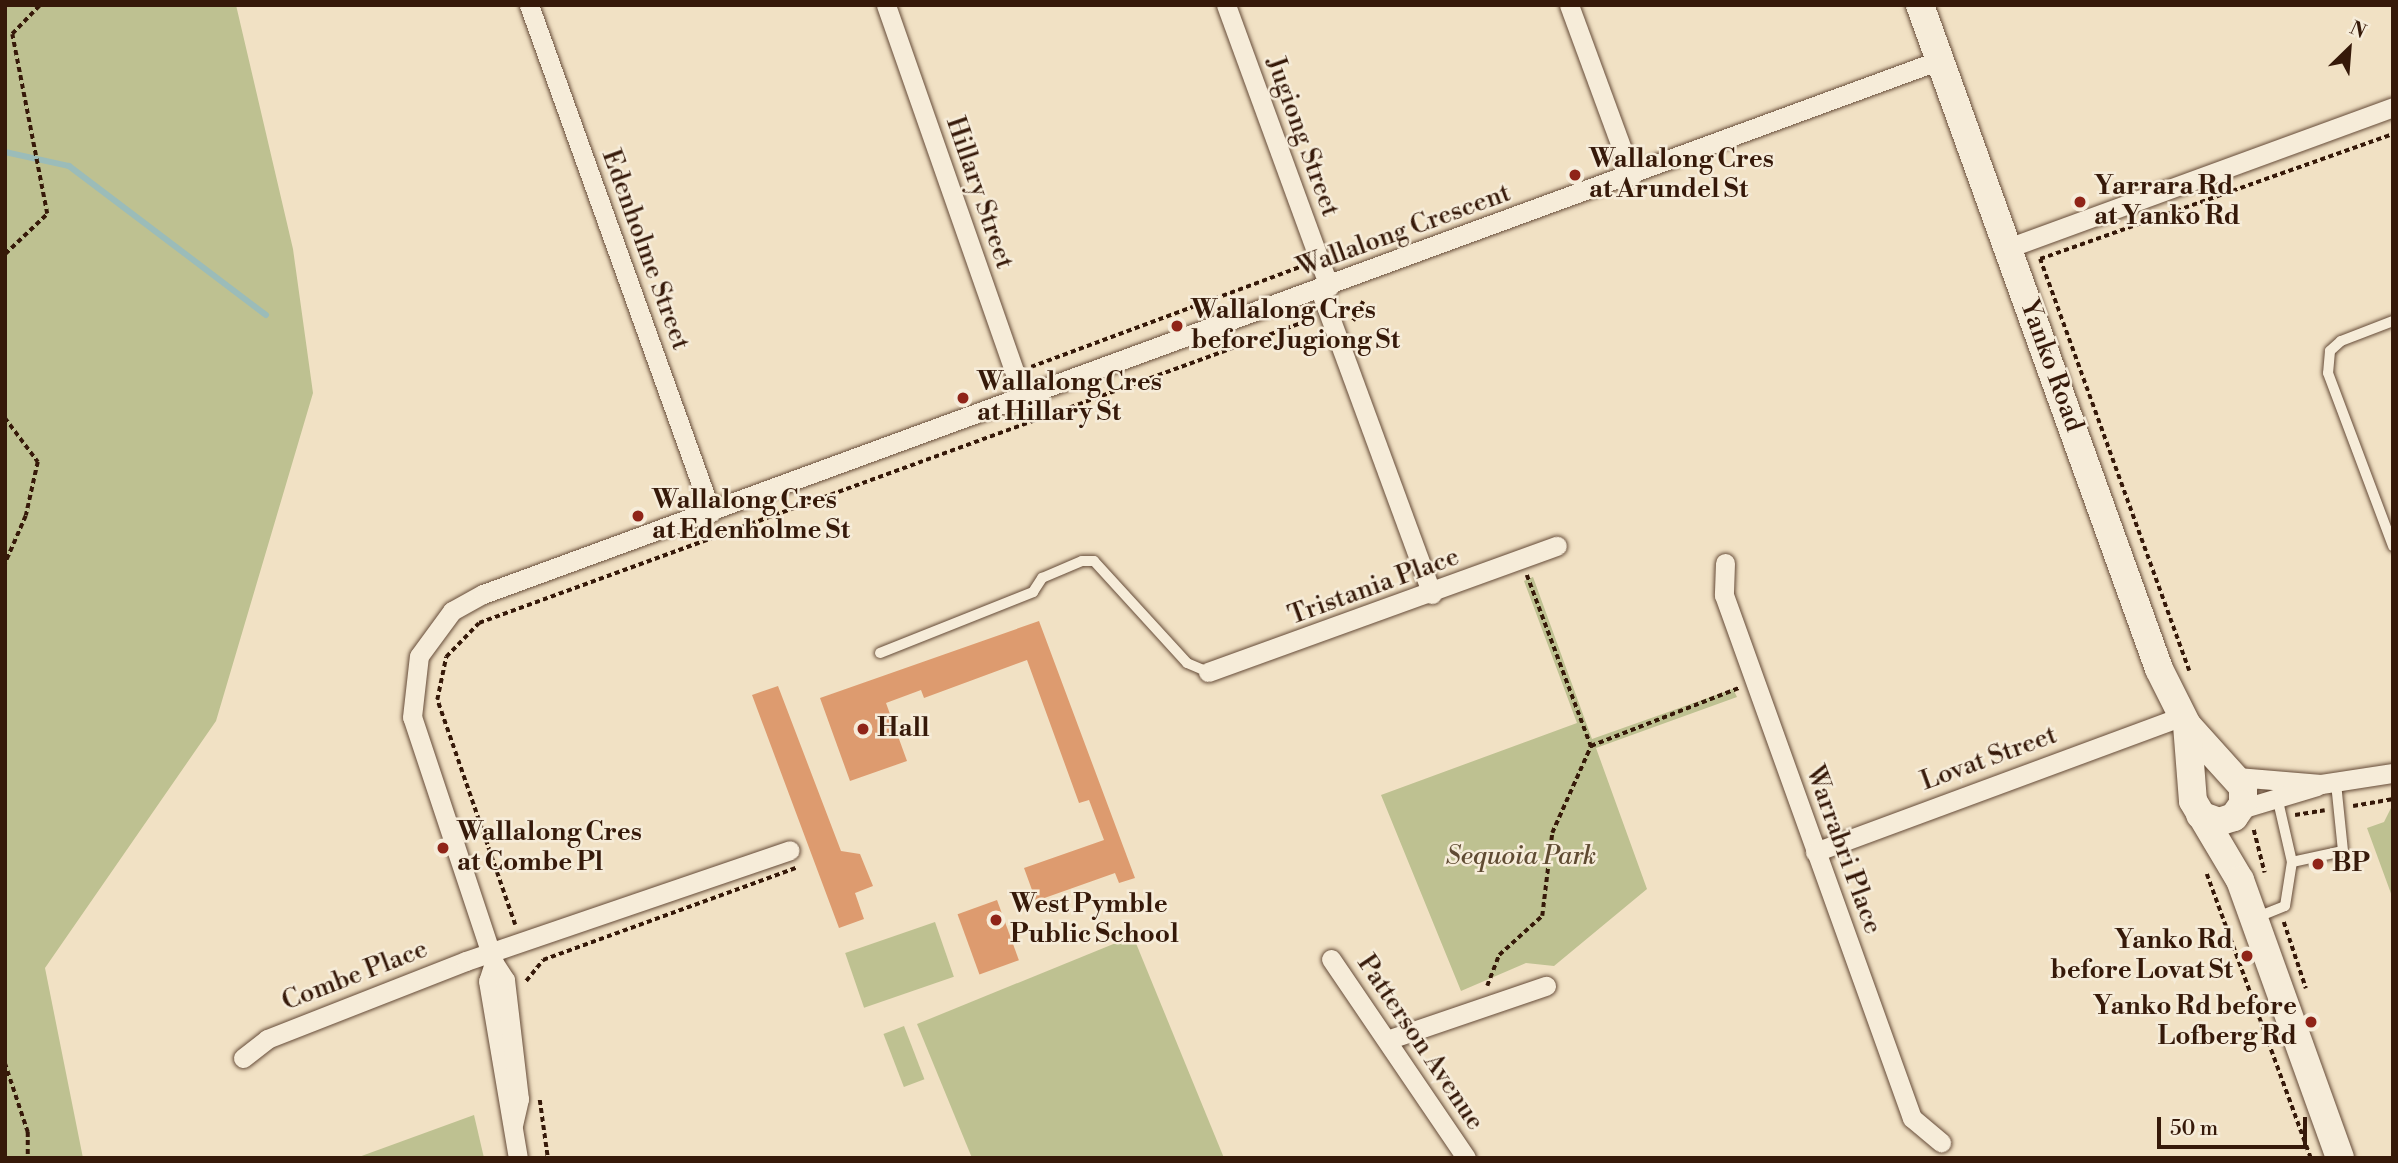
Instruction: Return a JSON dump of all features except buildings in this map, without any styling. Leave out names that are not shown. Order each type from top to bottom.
[{"type":"main road","name":"Yanko Road","points":[[1920,5],[2159,669],[2184,721],[2200,815],[2240,880],[2267,914],[2340,1158]]},
{"type":"main road","name":"Yanko Road","points":[[2184,721],[2234,775],[2244,792],[2239,811],[2240,880]]},
{"type":"main road","points":[[2194,786],[2207,772],[2234,775]]},
{"type":"main road","points":[[2200,815],[2219,822],[2239,811]]},
{"type":"street","name":"Edenholme Street","points":[[529,5],[711,512]]},
{"type":"street","name":"Hillary Street","points":[[886,5],[1023,397]]},
{"type":"street","name":"Jugiong Street","points":[[1226,5],[1432,594]]},
{"type":"street","points":[[1569,5],[1632,176]]},
{"type":"street","name":"Wallalong Crescent","points":[[518,1158],[488,981],[492,960],[476,894],[412,717],[419,656],[432,632],[467,601],[1632,176],[1940,60]]},
{"type":"street","points":[[2008,248],[2393,107]]},
{"type":"street","name":"Tristania Place","points":[[1208,672],[1432,594],[1557,546]]},
{"type":"street","name":"Warrabri Place","points":[[1725,563],[1724,595],[1912,1118],[1941,1142]]},
{"type":"street","name":"Lovat Street","points":[[1815,852],[2184,721]]},
{"type":"street","points":[[2234,775],[2329,783],[2393,773]]},
{"type":"street","points":[[2239,811],[2280,809],[2329,783]]},
{"type":"street","name":"Combe Place","points":[[243,1058],[267,1039],[492,960],[790,850]]},
{"type":"street","name":"Patterson Avenue","points":[[1331,959],[1466,1158]]},
{"type":"street","points":[[1387,1040],[1480,1004],[1546,986]]},
{"type":"lane","points":[[2393,321],[2341,341],[2330,351],[2328,373],[2393,546]]},
{"type":"lane","points":[[880,653],[1033,592],[1042,578],[1082,561],[1094,561],[1187,663],[1208,672]]},
{"type":"lane","points":[[2292,862],[2343,851],[2338,808],[2329,783]]},
{"type":"lane","points":[[2267,914],[2292,862],[2280,809]]},
{"type":"path","points":[[5,254],[47,214],[12,34],[40,5]]},
{"type":"path","points":[[2193,684],[2040,259],[2393,134]]},
{"type":"path","points":[[1029,368],[1305,265]]},
{"type":"path","points":[[516,928],[438,708],[446,657],[470,630],[1317,317]]},
{"type":"path","points":[[5,418],[38,462],[26,516],[5,564]]},
{"type":"path","points":[[1521,560],[1591,746]]},
{"type":"path","points":[[1480,1004],[1499,955],[1542,916],[1552,833],[1591,746],[1755,681]]},
{"type":"path","points":[[2310,997],[2267,914],[2253,831],[2259,822],[2280,809],[2338,808],[2393,799]]},
{"type":"path","points":[[2201,860],[2311,1158]]},
{"type":"path","points":[[532,968],[797,871]]},
{"type":"path","points":[[525,960],[532,968]]},
{"type":"path","points":[[526,991],[532,968]]},
{"type":"path","points":[[5,1063],[28,1132],[28,1158]]},
{"type":"path","points":[[539,1093],[548,1158]]},
{"type":"green space","points":[[5,5],[236,5],[293,249],[313,393],[216,721],[45,968],[83,1158],[5,1158]]},
{"type":"green space","name":"Sequoia Park","points":[[1533,577],[1592,739],[1733,689],[1737,697],[1596,748],[1647,889],[1554,966],[1526,963],[1461,991],[1381,795],[1577,723],[1524,581]]},
{"type":"green space","points":[[2393,804],[2393,899],[2367,828],[2384,822]]},
{"type":"green space","points":[[935,922],[954,977],[864,1008],[845,953]]},
{"type":"green space","points":[[1133,936],[1224,1158],[972,1158],[917,1024]]},
{"type":"green space","points":[[904,1026],[924,1079],[904,1087],[883,1034]]},
{"type":"green space","points":[[474,1115],[484,1158],[356,1158]]},
{"type":"waterway","points":[[5,152],[69,166],[266,315]]},
{"type":"place","name":"Wallalong Cres at Arundel St","points":[[1575,175]]},
{"type":"place","name":"Yarrara Rd at Yanko Rd","points":[[2080,202]]},
{"type":"place","name":"Wallalong Cres before Jugiong St","points":[[1177,326]]},
{"type":"place","name":"Wallalong Cres at Hillary St","points":[[963,398]]},
{"type":"place","name":"Wallalong Cres at Edenholme St","points":[[638,516]]},
{"type":"place","name":"Hall","points":[[863,729]]},
{"type":"place","name":"Wallalong Cres at Combe Pl","points":[[443,848]]},
{"type":"place","name":"BP","points":[[2318,864]]},
{"type":"place","name":"West Pymble Public School","points":[[996,920]]},
{"type":"place","name":"Yanko Rd before Lovat St","points":[[2247,956]]},
{"type":"place","name":"Yanko Rd before Lofberg Rd","points":[[2311,1022]]}]
